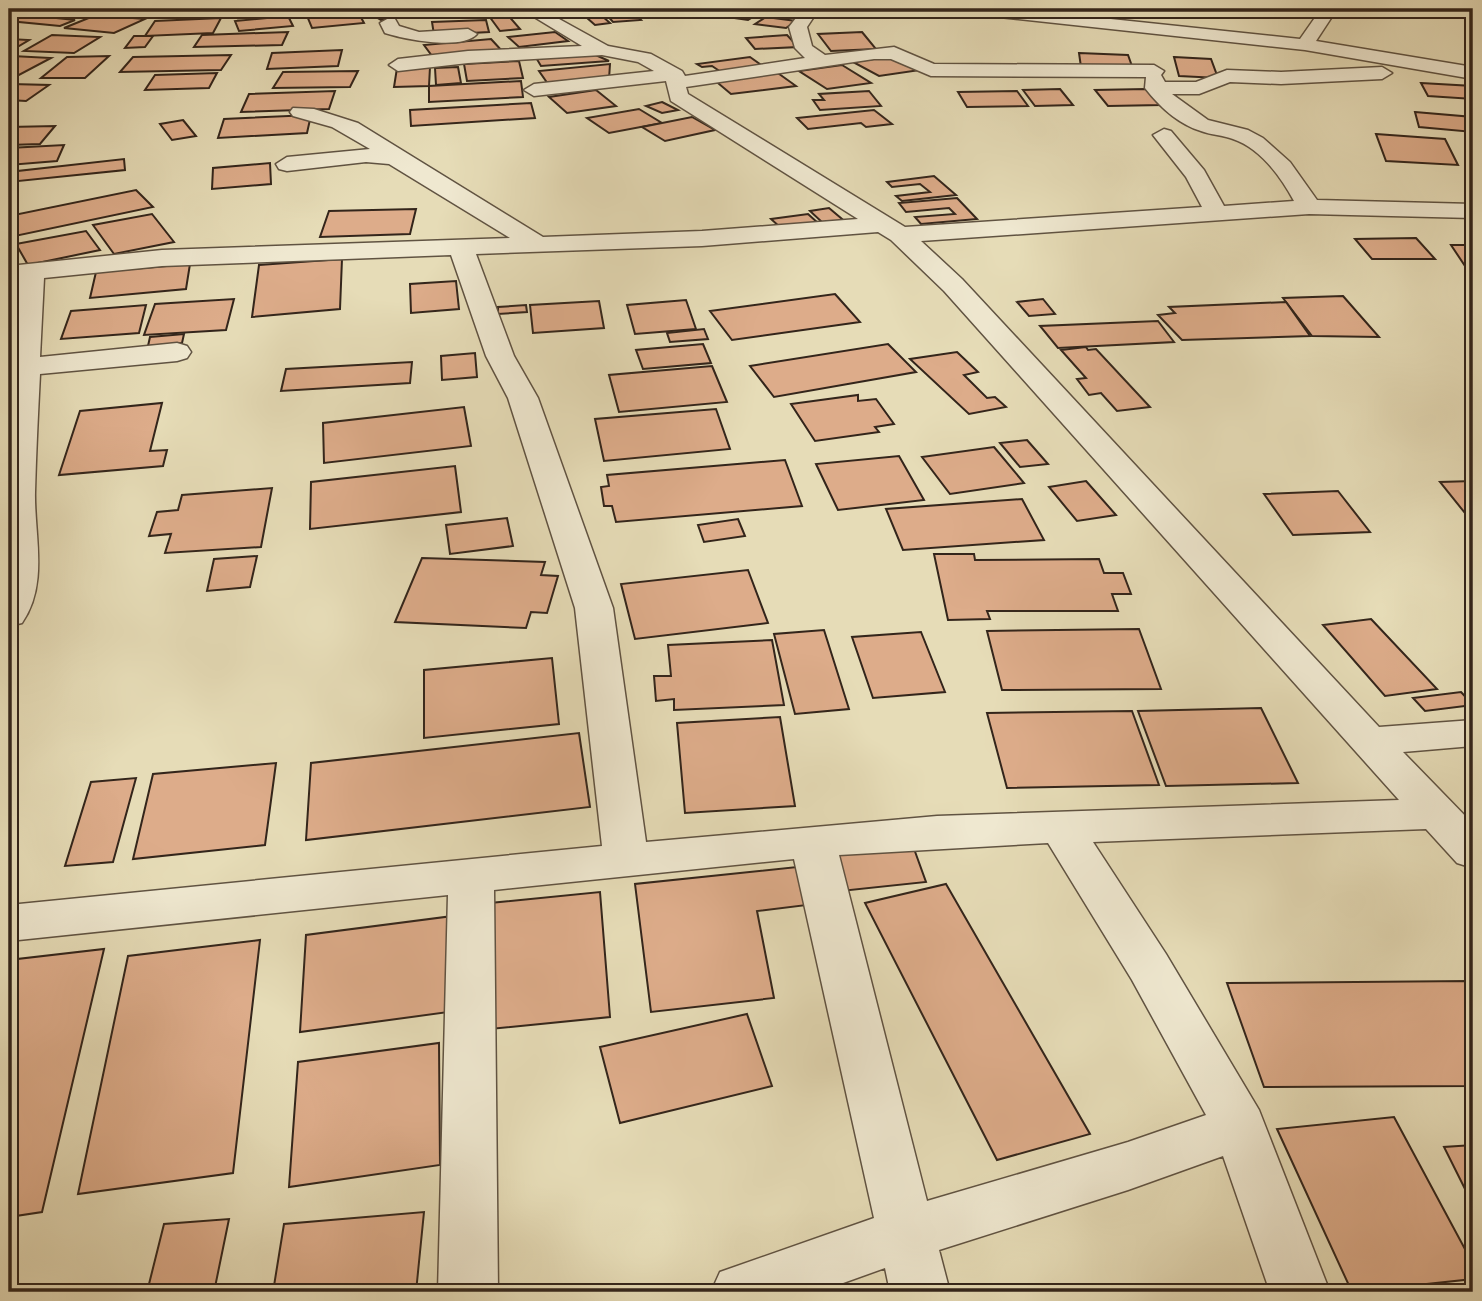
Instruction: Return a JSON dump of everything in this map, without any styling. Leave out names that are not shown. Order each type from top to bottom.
[{"type":"street","points":[[9,11],[18,9]]},
{"type":"street","points":[[244,14],[321,9]]},
{"type":"street","points":[[811,9],[798,27],[804,48],[820,60]]},
{"type":"street","points":[[971,9],[1305,45],[1473,73]]},
{"type":"street","points":[[1305,45],[1329,9]]},
{"type":"street","points":[[527,20],[561,29],[603,50]]},
{"type":"street","points":[[389,23],[391,29],[418,37],[488,33]]},
{"type":"street","points":[[1138,25],[1129,48],[1154,60],[1155,80],[1185,114],[1206,127],[1243,135],[1271,154],[1292,177],[1309,207]]},
{"type":"street","points":[[398,65],[468,57],[603,50],[644,58],[675,79],[678,97],[890,230],[953,285],[1473,852]]},
{"type":"street","points":[[534,90],[675,79],[894,53],[931,69],[1155,80],[1199,88],[1227,76],[1281,78],[1412,72],[1441,67]]},
{"type":"street","points":[[300,112],[330,117],[369,135],[395,158],[537,244]]},
{"type":"street","points":[[1164,135],[1196,175],[1216,212]]},
{"type":"street","points":[[287,164],[366,156],[395,158]]},
{"type":"street","points":[[9,615],[16,594],[23,530],[18,496],[24,366],[20,273],[158,258],[829,230],[890,230],[1309,207],[1473,211]]},
{"type":"street","points":[[461,247],[500,356],[523,398],[594,608],[626,859]]},
{"type":"street","points":[[24,366],[177,352]]},
{"type":"street","points":[[1369,741],[1473,733]]},
{"type":"street","points":[[9,923],[189,902],[471,877],[813,841],[1061,828],[1436,814]]},
{"type":"street","points":[[1061,828],[1149,967],[1240,1126],[1300,1292]]},
{"type":"street","points":[[813,841],[920,1292]]},
{"type":"street","points":[[468,1292],[471,877]]},
{"type":"street","points":[[741,1292],[908,1233],[1128,1166],[1240,1126]]},
{"type":"building","points":[[44,9],[89,10],[62,19],[29,13]]},
{"type":"building","points":[[410,9],[419,15],[381,20],[364,10]]},
{"type":"building","points":[[429,9],[471,9],[475,12],[437,16]]},
{"type":"building","points":[[473,9],[493,9],[499,14],[480,16]]},
{"type":"building","points":[[725,9],[761,12],[748,20],[713,15]]},
{"type":"building","points":[[1411,9],[1464,9],[1455,16]]},
{"type":"building","points":[[632,11],[641,20],[613,22],[605,13]]},
{"type":"building","points":[[358,12],[364,23],[312,28],[307,16]]},
{"type":"building","points":[[9,13],[75,20],[60,26],[9,21]]},
{"type":"building","points":[[506,13],[520,29],[500,31],[489,16]]},
{"type":"building","points":[[96,15],[145,19],[114,33],[64,28]]},
{"type":"building","points":[[288,16],[293,26],[239,31],[235,21]]},
{"type":"building","points":[[602,16],[610,23],[595,25],[586,17]]},
{"type":"building","points":[[766,17],[796,21],[786,28],[755,24]]},
{"type":"building","points":[[221,18],[213,33],[145,36],[155,21]]},
{"type":"building","points":[[486,20],[489,32],[434,35],[432,22]]},
{"type":"building","points":[[288,32],[282,45],[194,47],[202,35]]},
{"type":"building","points":[[555,32],[568,41],[519,47],[508,37]]},
{"type":"building","points":[[862,32],[876,49],[831,51],[818,34]]},
{"type":"building","points":[[52,35],[100,37],[74,53],[24,51]]},
{"type":"building","points":[[787,35],[798,47],[755,49],[746,38]]},
{"type":"building","points":[[134,36],[153,36],[145,47],[125,48]]},
{"type":"building","points":[[9,39],[29,40],[9,52]]},
{"type":"building","points":[[491,39],[503,52],[435,60],[424,45]]},
{"type":"building","points":[[342,50],[338,66],[267,69],[272,53]]},
{"type":"building","points":[[589,52],[609,61],[541,66],[535,56]]},
{"type":"building","points":[[1079,53],[1128,55],[1133,69],[1081,67]]},
{"type":"building","points":[[231,55],[221,70],[120,72],[133,57]]},
{"type":"building","points":[[109,56],[85,78],[41,78],[67,57]]},
{"type":"building","points":[[894,56],[920,70],[879,76],[853,62]]},
{"type":"building","points":[[9,57],[51,58],[17,76],[9,76]]},
{"type":"building","points":[[750,57],[764,67],[721,72],[712,66],[702,67],[697,64]]},
{"type":"building","points":[[1174,57],[1211,59],[1218,78],[1179,76]]},
{"type":"building","points":[[519,61],[523,78],[467,81],[464,64]]},
{"type":"building","points":[[610,64],[609,79],[548,84],[539,71]]},
{"type":"building","points":[[842,65],[871,83],[827,89],[799,71]]},
{"type":"building","points":[[430,67],[429,86],[394,87],[397,68]]},
{"type":"building","points":[[458,67],[461,83],[436,85],[435,68]]},
{"type":"building","points":[[358,71],[350,87],[273,88],[283,72]]},
{"type":"building","points":[[775,71],[796,86],[731,94],[712,78]]},
{"type":"building","points":[[217,73],[209,88],[145,90],[155,75]]},
{"type":"building","points":[[521,81],[523,97],[429,102],[429,86]]},
{"type":"building","points":[[1421,83],[1473,86],[1473,99],[1428,96]]},
{"type":"building","points":[[11,84],[49,85],[26,101],[9,100]]},
{"type":"building","points":[[1060,89],[1073,105],[1035,106],[1023,90]]},
{"type":"building","points":[[1146,89],[1161,105],[1108,106],[1095,90]]},
{"type":"building","points":[[596,90],[616,106],[567,113],[549,97]]},
{"type":"building","points":[[335,91],[329,109],[241,112],[249,94]]},
{"type":"building","points":[[869,91],[881,106],[820,110],[813,100],[824,100],[819,94]]},
{"type":"building","points":[[1017,91],[1028,106],[967,107],[958,92]]},
{"type":"building","points":[[662,102],[678,110],[662,113],[646,106]]},
{"type":"building","points":[[531,103],[535,118],[411,126],[410,110]]},
{"type":"building","points":[[639,109],[662,123],[609,133],[587,118]]},
{"type":"building","points":[[874,110],[892,124],[866,127],[861,123],[808,129],[797,118]]},
{"type":"building","points":[[1415,112],[1473,117],[1473,132],[1419,127]]},
{"type":"building","points":[[311,115],[307,133],[218,138],[224,119]]},
{"type":"building","points":[[692,117],[715,130],[665,141],[642,127]]},
{"type":"building","points":[[183,120],[196,136],[172,140],[160,124]]},
{"type":"building","points":[[55,126],[40,144],[9,145],[9,127]]},
{"type":"building","points":[[1376,134],[1445,139],[1458,165],[1386,161]]},
{"type":"building","points":[[64,145],[57,161],[9,165],[9,148]]},
{"type":"building","points":[[124,159],[125,170],[9,182],[9,172]]},
{"type":"building","points":[[270,163],[271,184],[212,189],[213,168]]},
{"type":"building","points":[[934,176],[956,195],[902,201],[896,196],[930,192],[920,184],[892,187],[887,182]]},
{"type":"building","points":[[136,190],[153,207],[15,236],[9,229],[9,216]]},
{"type":"building","points":[[957,198],[977,219],[921,224],[915,217],[955,214],[949,208],[906,212],[899,203]]},
{"type":"building","points":[[829,208],[848,224],[824,224],[810,211]]},
{"type":"building","points":[[416,209],[410,234],[320,237],[329,211]]},
{"type":"building","points":[[152,214],[174,242],[114,254],[93,225]]},
{"type":"building","points":[[808,214],[818,223],[781,228],[771,219]]},
{"type":"building","points":[[86,231],[100,250],[28,265],[16,244]]},
{"type":"building","points":[[1416,238],[1435,259],[1372,259],[1355,239]]},
{"type":"building","points":[[1451,245],[1473,245],[1473,272],[1469,272]]},
{"type":"building","points":[[342,259],[340,309],[252,317],[259,265]]},
{"type":"building","points":[[190,264],[186,289],[90,298],[96,272]]},
{"type":"building","points":[[456,281],[459,309],[411,313],[410,284]]},
{"type":"building","points":[[835,294],[860,322],[732,340],[710,311]]},
{"type":"building","points":[[1343,296],[1379,337],[1312,336],[1283,298]]},
{"type":"building","points":[[234,299],[226,330],[144,335],[155,304]]},
{"type":"building","points":[[1043,299],[1055,314],[1029,316],[1017,302]]},
{"type":"building","points":[[686,300],[696,329],[635,334],[627,305]]},
{"type":"building","points":[[599,301],[604,328],[533,333],[530,305]]},
{"type":"building","points":[[1286,302],[1310,336],[1182,340],[1158,315],[1175,313],[1169,307]]},
{"type":"building","points":[[146,305],[139,333],[61,339],[71,311]]},
{"type":"building","points":[[526,305],[527,312],[498,314],[498,307]]},
{"type":"building","points":[[1158,321],[1174,342],[1058,348],[1040,326]]},
{"type":"building","points":[[704,329],[708,339],[670,342],[667,333]]},
{"type":"building","points":[[184,334],[182,343],[148,346],[150,337]]},
{"type":"building","points":[[703,344],[711,363],[643,369],[636,350]]},
{"type":"building","points":[[888,344],[916,372],[774,397],[750,366]]},
{"type":"building","points":[[1086,347],[1088,350],[1096,349],[1150,407],[1117,411],[1101,393],[1089,395],[1077,379],[1086,378],[1061,350]]},
{"type":"building","points":[[957,352],[978,372],[964,375],[987,398],[995,397],[1006,407],[969,414],[910,359]]},
{"type":"building","points":[[475,353],[477,377],[442,380],[441,356]]},
{"type":"building","points":[[412,362],[410,383],[281,391],[286,369]]},
{"type":"building","points":[[712,366],[727,402],[619,412],[609,375]]},
{"type":"building","points":[[858,395],[858,401],[876,399],[894,424],[875,427],[879,432],[815,441],[791,404]]},
{"type":"building","points":[[162,403],[150,451],[167,450],[163,466],[59,475],[80,411]]},
{"type":"building","points":[[464,407],[471,446],[324,463],[323,423]]},
{"type":"building","points":[[716,409],[730,449],[604,461],[595,419]]},
{"type":"building","points":[[1027,440],[1048,464],[1020,467],[1000,443]]},
{"type":"building","points":[[994,447],[1024,483],[950,494],[922,457]]},
{"type":"building","points":[[899,456],[924,500],[838,510],[816,464]]},
{"type":"building","points":[[785,460],[802,506],[616,522],[612,506],[604,506],[601,487],[609,486],[607,475]]},
{"type":"building","points":[[455,466],[461,512],[310,529],[311,482]]},
{"type":"building","points":[[1086,481],[1116,515],[1077,521],[1049,487]]},
{"type":"building","points":[[1473,481],[1473,523],[1440,482]]},
{"type":"building","points":[[272,488],[261,547],[165,553],[171,534],[149,536],[157,512],[178,510],[182,495]]},
{"type":"building","points":[[1338,491],[1370,532],[1293,535],[1264,494]]},
{"type":"building","points":[[1022,499],[1044,540],[903,550],[886,509]]},
{"type":"building","points":[[507,518],[513,546],[450,554],[446,525]]},
{"type":"building","points":[[738,519],[745,536],[704,542],[698,525]]},
{"type":"building","points":[[934,554],[974,554],[975,560],[1099,559],[1104,573],[1123,573],[1131,594],[1112,594],[1118,611],[987,611],[990,619],[948,620]]},
{"type":"building","points":[[257,556],[250,587],[207,591],[214,559]]},
{"type":"building","points":[[422,558],[545,562],[541,575],[558,576],[547,613],[531,612],[526,628],[395,622]]},
{"type":"building","points":[[748,570],[768,623],[635,639],[621,584]]},
{"type":"building","points":[[1371,619],[1437,689],[1385,696],[1323,625]]},
{"type":"building","points":[[1139,629],[1161,689],[1002,690],[987,631]]},
{"type":"building","points":[[824,630],[849,709],[795,714],[774,634]]},
{"type":"building","points":[[921,632],[945,692],[873,698],[852,637]]},
{"type":"building","points":[[772,640],[784,705],[674,710],[674,699],[656,701],[654,676],[671,676],[668,645]]},
{"type":"building","points":[[552,658],[559,724],[424,738],[424,670]]},
{"type":"building","points":[[1461,692],[1473,705],[1425,711],[1413,698]]},
{"type":"building","points":[[1261,708],[1298,783],[1166,786],[1138,711]]},
{"type":"building","points":[[1132,711],[1159,785],[1007,788],[987,713]]},
{"type":"building","points":[[780,717],[795,806],[685,813],[677,723]]},
{"type":"building","points":[[579,733],[590,807],[306,840],[311,763]]},
{"type":"building","points":[[276,763],[265,845],[133,859],[153,774]]},
{"type":"building","points":[[136,778],[113,862],[65,866],[91,782]]},
{"type":"building","points":[[913,846],[926,882],[841,891],[831,855]]},
{"type":"building","points":[[797,867],[807,905],[757,911],[774,998],[651,1012],[635,884]]},
{"type":"building","points":[[946,884],[1090,1134],[997,1160],[865,903]]},
{"type":"building","points":[[600,892],[610,1017],[480,1030],[480,904]]},
{"type":"building","points":[[453,916],[456,1011],[300,1032],[306,935]]},
{"type":"building","points":[[260,940],[233,1173],[78,1194],[128,956]]},
{"type":"building","points":[[104,949],[42,1212],[9,1217],[9,960]]},
{"type":"building","points":[[1469,981],[1473,990],[1473,1086],[1264,1087],[1227,983]]},
{"type":"building","points":[[747,1014],[772,1086],[620,1123],[600,1047]]},
{"type":"building","points":[[439,1043],[440,1165],[289,1187],[298,1062]]},
{"type":"building","points":[[1394,1117],[1473,1264],[1473,1279],[1352,1292],[1277,1129]]},
{"type":"building","points":[[1473,1145],[1473,1205],[1444,1147]]},
{"type":"building","points":[[424,1212],[416,1292],[273,1292],[284,1224]]},
{"type":"building","points":[[229,1219],[214,1292],[147,1292],[164,1224]]}]
